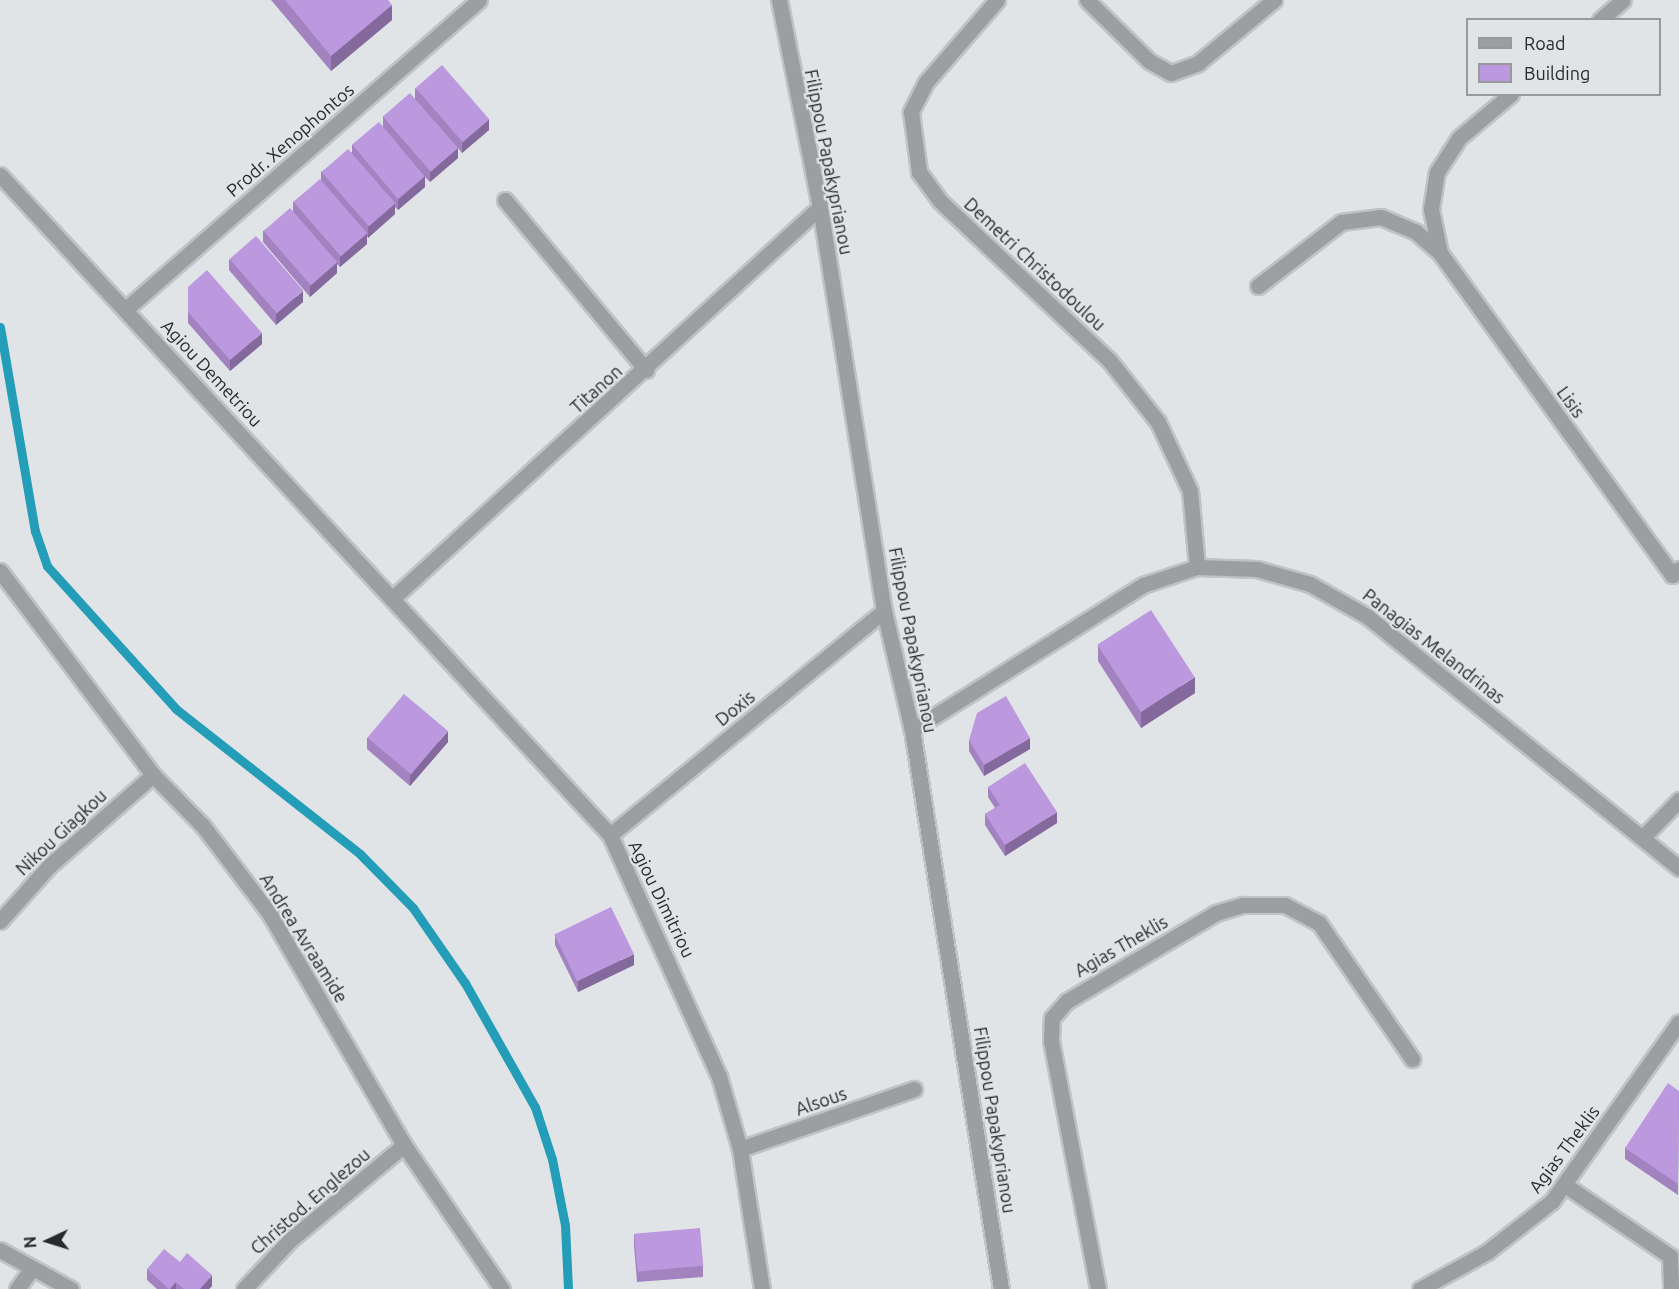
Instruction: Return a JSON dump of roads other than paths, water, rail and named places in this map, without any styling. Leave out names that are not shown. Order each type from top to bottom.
[{"type":"street","name":"Prodr. Xenophontos","points":[[126,309],[479,0]]},
{"type":"street","name":"Filippou Papakyprianou","points":[[779,0],[820,207],[884,611],[912,730],[1000,1289]]},
{"type":"street","name":"Demetri Christodoulou","points":[[997,0],[926,82],[911,112],[919,172],[940,201],[1109,360],[1158,422],[1190,490],[1197,567]]},
{"type":"street","points":[[1087,0],[1149,61],[1171,73],[1198,63],[1274,0]]},
{"type":"street","points":[[1602,18],[1623,0]]},
{"type":"street","name":"Lisis","points":[[1440,253],[1431,208],[1437,172],[1459,138],[1509,96]]},
{"type":"street","name":"Agiou Demetriou","points":[[0,175],[394,597]]},
{"type":"street","points":[[506,200],[646,370]]},
{"type":"street","name":"Titanon","points":[[394,597],[646,370],[820,207]]},
{"type":"street","name":"Lisis","points":[[1258,286],[1316,238],[1353,219],[1396,222],[1440,253],[1675,572]]},
{"type":"street","name":"Panagias Melandrinas","points":[[912,730],[1130,592],[1197,567],[1273,572],[1350,604],[1679,868]]},
{"type":"street","name":"Andrea Avraamide","points":[[2,579],[153,775],[203,826],[269,914],[404,1145],[502,1289]]},
{"type":"street","name":"Agiou Dimitriou","points":[[394,597],[610,835],[703,1034],[740,1149],[762,1289]]},
{"type":"street","name":"Doxis","points":[[610,835],[884,611]]},
{"type":"street","name":"Nikou Giagkou","points":[[0,921],[49,866],[153,775]]},
{"type":"street","points":[[1643,837],[1679,800]]},
{"type":"street","name":"Agias Theklis","points":[[1098,1289],[1051,1041],[1052,1018],[1067,1001],[1216,913],[1243,905],[1285,904],[1319,923],[1412,1059]]},
{"type":"street","name":"Agias Theklis","points":[[1420,1289],[1514,1233],[1565,1185],[1679,1022]]},
{"type":"street","name":"Alsous","points":[[740,1149],[914,1089]]},
{"type":"street","name":"Christod. Englezou","points":[[244,1289],[290,1240],[404,1145]]},
{"type":"street","points":[[1565,1185],[1670,1256],[1671,1289]]},
{"type":"street","points":[[0,1250],[71,1289]]},
{"type":"street","points":[[16,1289],[32,1268]]},
{"type":"waterway","points":[[0,327],[35,531],[47,566],[176,709],[360,854],[413,908],[465,983],[535,1107],[552,1159],[565,1225],[568,1289]]}]
